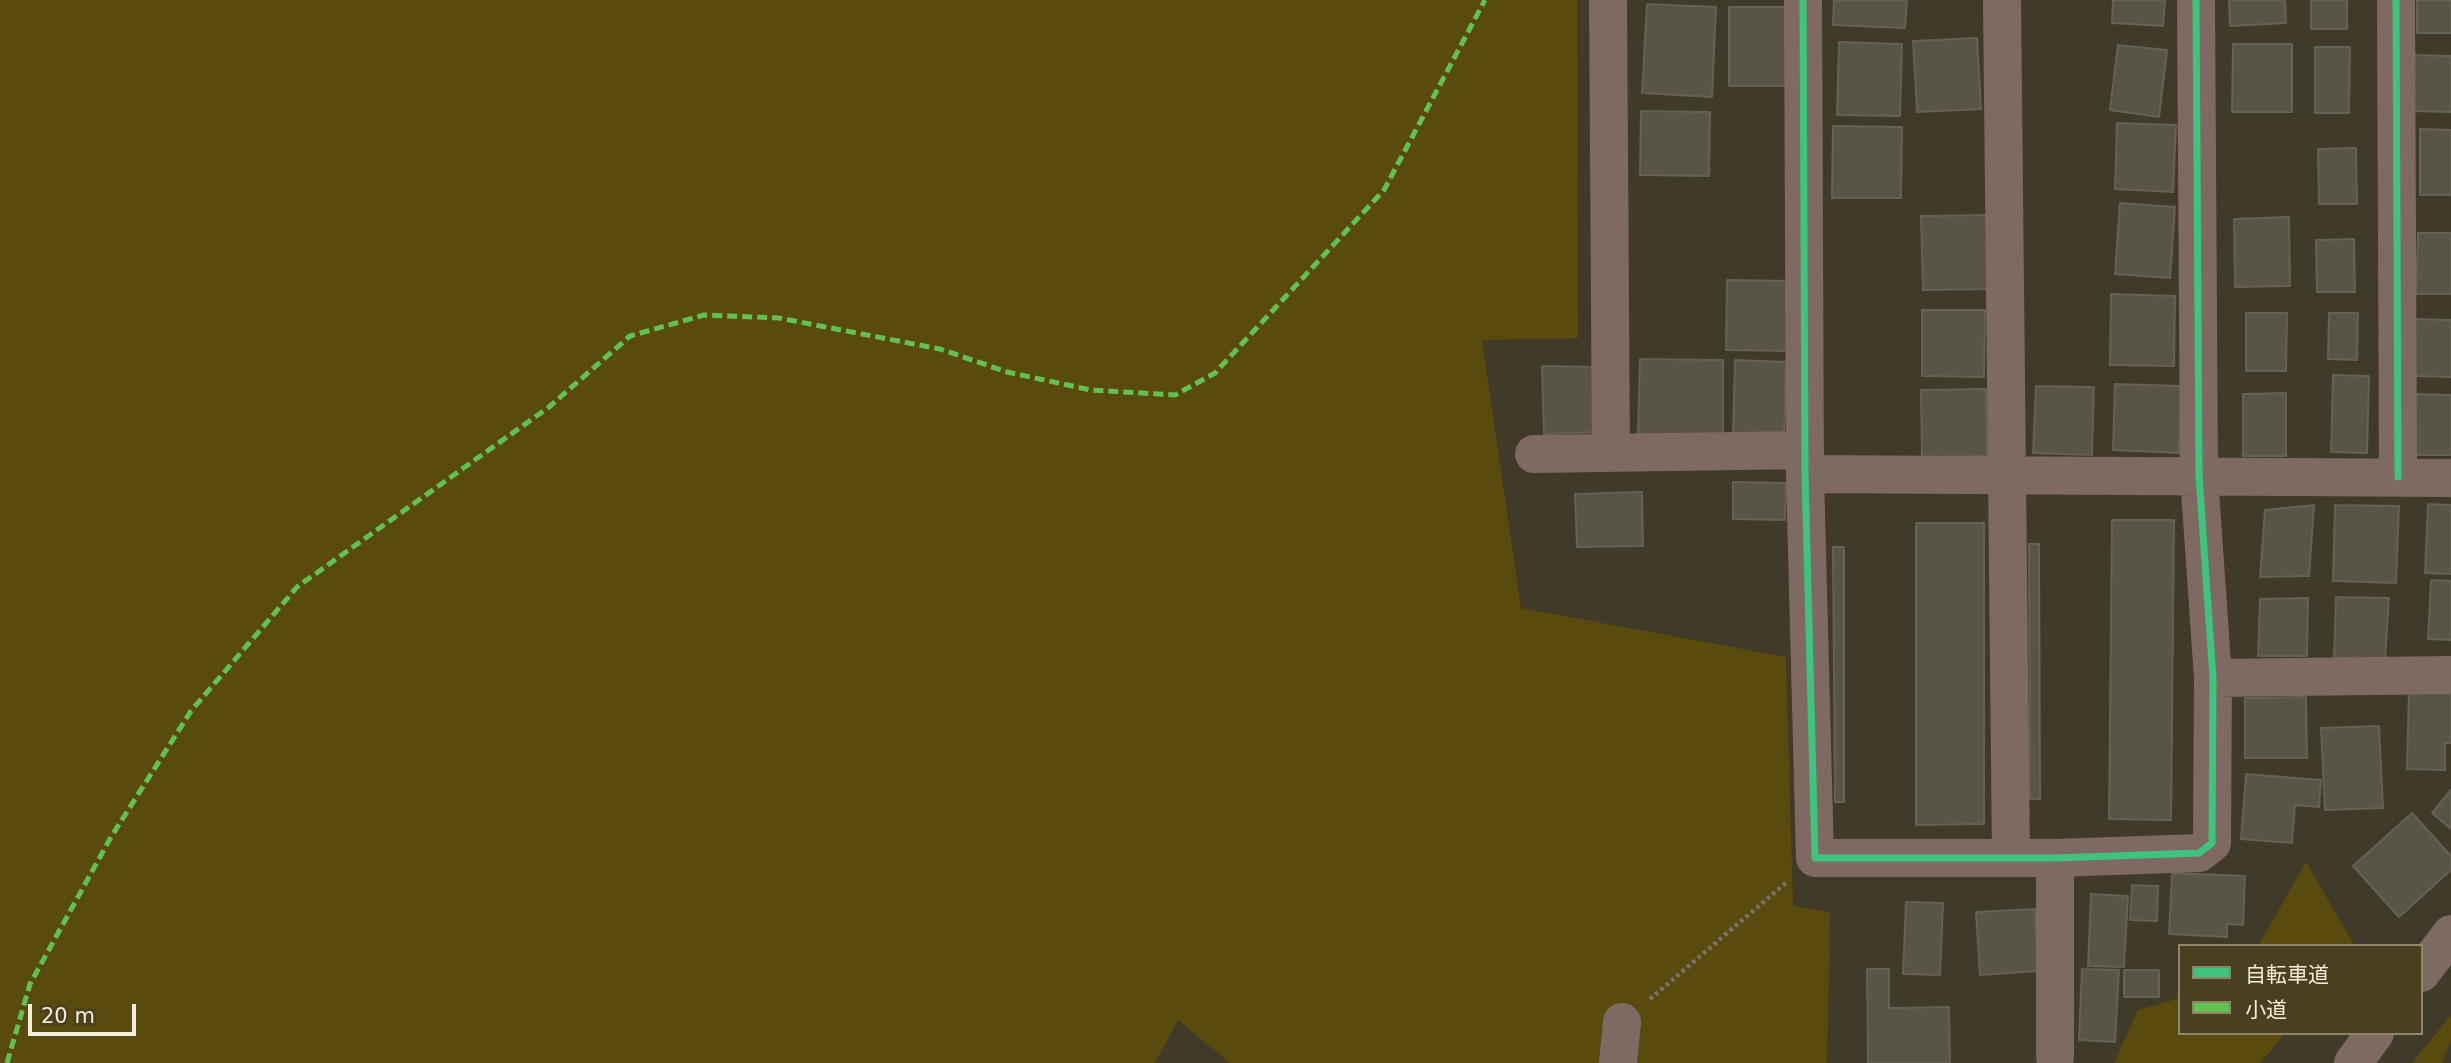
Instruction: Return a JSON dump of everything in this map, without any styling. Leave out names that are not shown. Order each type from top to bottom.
[{"type":"street","points":[[1608,0],[1611,452]]},
{"type":"street","points":[[1803,0],[1805,462],[1815,858],[2055,858],[2199,853],[2212,843],[2214,678],[2199,477],[2196,0]]},
{"type":"street","points":[[2002,0],[2011,856]]},
{"type":"street","points":[[2396,0],[2398,477]]},
{"type":"street","points":[[1534,454],[1611,452],[2006,475],[2451,478]]},
{"type":"street","points":[[2214,678],[2451,675]]},
{"type":"street","points":[[2055,858],[2055,1057]]},
{"type":"street","points":[[2423,970],[2451,934]]},
{"type":"street","points":[[1618,1063],[1622,1022]]},
{"type":"street","points":[[2353,1063],[2374,1035]]},
{"type":"path","points":[[1622,1022],[1796,874]]},
{"type":"shaded area","points":[[0,0],[1577,0],[1578,338],[1482,340],[1521,608],[1786,657],[1793,906],[1830,912],[1827,1063],[1230,1063],[1178,1020],[1155,1063],[0,1063]]},
{"type":"shaded area","points":[[2306,862],[2354,944],[2259,944]]},
{"type":"shaded area","points":[[2178,999],[2178,1035],[2284,1035],[2260,1063],[2114,1063],[2138,1010]]},
{"type":"shaded area","points":[[2451,1015],[2451,1041],[2442,1063],[2412,1063]]},
{"type":"building","points":[[1834,0],[1907,0],[1905,28],[1833,25]]},
{"type":"building","points":[[2113,0],[2165,0],[2163,26],[2112,23]]},
{"type":"building","points":[[2229,0],[2285,0],[2286,23],[2230,26]]},
{"type":"building","points":[[2311,0],[2347,0],[2347,29],[2311,29]]},
{"type":"building","points":[[2417,0],[2451,0],[2451,33],[2417,33]]},
{"type":"building","points":[[1647,4],[1716,7],[1712,97],[1642,93]]},
{"type":"building","points":[[1729,7],[1794,7],[1794,86],[1729,86]]},
{"type":"building","points":[[1977,38],[1981,109],[1917,112],[1913,41]]},
{"type":"building","points":[[1839,42],[1902,44],[1900,116],[1837,115]]},
{"type":"building","points":[[2233,44],[2292,44],[2292,112],[2232,112]]},
{"type":"building","points":[[2118,45],[2167,50],[2159,117],[2110,110]]},
{"type":"building","points":[[2315,47],[2350,47],[2349,113],[2315,113]]},
{"type":"building","points":[[2415,55],[2451,56],[2451,112],[2413,111]]},
{"type":"building","points":[[1641,111],[1710,112],[1709,176],[1640,175]]},
{"type":"building","points":[[2117,123],[2176,125],[2173,192],[2115,189]]},
{"type":"building","points":[[1833,126],[1902,127],[1901,198],[1832,198]]},
{"type":"building","points":[[2420,129],[2451,130],[2451,195],[2420,195]]},
{"type":"building","points":[[2356,148],[2357,204],[2319,204],[2318,149]]},
{"type":"building","points":[[2120,203],[2175,207],[2170,278],[2115,274]]},
{"type":"building","points":[[1991,215],[1991,289],[1923,290],[1921,216]]},
{"type":"building","points":[[2289,217],[2290,286],[2235,287],[2234,219]]},
{"type":"building","points":[[2418,233],[2451,233],[2451,294],[2416,294]]},
{"type":"building","points":[[2354,239],[2355,292],[2317,292],[2316,240]]},
{"type":"building","points":[[1727,280],[1792,281],[1792,351],[1726,350]]},
{"type":"building","points":[[2111,294],[2175,296],[2174,366],[2110,365]]},
{"type":"building","points":[[1922,310],[1985,310],[1984,377],[1922,376]]},
{"type":"building","points":[[2246,313],[2287,313],[2286,371],[2246,371]]},
{"type":"building","points":[[2329,313],[2358,313],[2357,360],[2328,359]]},
{"type":"building","points":[[2414,319],[2451,320],[2451,377],[2413,376]]},
{"type":"building","points":[[1640,359],[1723,360],[1723,437],[1638,436]]},
{"type":"building","points":[[1735,360],[1786,362],[1784,438],[1733,436]]},
{"type":"building","points":[[1542,366],[1600,367],[1599,432],[1544,434]]},
{"type":"building","points":[[2333,375],[2369,376],[2367,453],[2331,452]]},
{"type":"building","points":[[2115,384],[2181,386],[2179,453],[2113,450]]},
{"type":"building","points":[[2036,386],[2094,387],[2092,455],[2033,453]]},
{"type":"building","points":[[1986,389],[1987,456],[1922,457],[1921,390]]},
{"type":"building","points":[[2286,393],[2286,456],[2243,456],[2243,394]]},
{"type":"building","points":[[2412,394],[2451,395],[2451,455],[2411,455]]},
{"type":"building","points":[[1733,482],[1786,483],[1785,520],[1733,519]]},
{"type":"building","points":[[1642,492],[1643,546],[1577,547],[1575,494]]},
{"type":"building","points":[[2428,504],[2451,505],[2451,574],[2425,573]]},
{"type":"building","points":[[2314,505],[2309,576],[2260,577],[2265,510]]},
{"type":"building","points":[[2335,505],[2399,506],[2396,583],[2333,581]]},
{"type":"building","points":[[2112,520],[2174,520],[2171,820],[2109,819]]},
{"type":"building","points":[[1916,523],[1984,523],[1984,824],[1916,825]]},
{"type":"building","points":[[2029,544],[2039,544],[2040,799],[2030,799]]},
{"type":"building","points":[[1833,547],[1844,547],[1844,802],[1835,802]]},
{"type":"building","points":[[2431,580],[2451,581],[2451,640],[2428,639]]},
{"type":"building","points":[[2336,597],[2389,598],[2385,659],[2334,660]]},
{"type":"building","points":[[2308,598],[2307,656],[2258,656],[2260,599]]},
{"type":"building","points":[[2409,690],[2451,691],[2451,743],[2445,743],[2445,770],[2407,769]]},
{"type":"building","points":[[2306,697],[2307,758],[2245,758],[2245,698]]},
{"type":"building","points":[[2379,726],[2383,808],[2325,810],[2321,728]]},
{"type":"building","points":[[2246,774],[2321,780],[2319,807],[2295,805],[2292,843],[2241,839]]},
{"type":"building","points":[[2451,790],[2451,829],[2432,813]]},
{"type":"building","points":[[2412,813],[2451,856],[2451,870],[2399,917],[2353,866]]},
{"type":"building","points":[[2172,873],[2245,876],[2243,925],[2227,924],[2227,937],[2169,934]]},
{"type":"building","points":[[2132,885],[2158,886],[2157,921],[2130,920]]},
{"type":"building","points":[[2091,894],[2128,896],[2124,967],[2088,966]]},
{"type":"building","points":[[1906,902],[1943,903],[1940,975],[1903,974]]},
{"type":"building","points":[[2035,909],[2038,971],[1980,975],[1976,912]]},
{"type":"building","points":[[1867,969],[1889,969],[1889,1008],[1949,1007],[1950,1063],[1868,1063]]},
{"type":"building","points":[[2082,969],[2119,970],[2115,1042],[2079,1040]]},
{"type":"building","points":[[2124,970],[2159,970],[2159,997],[2124,997]]},
{"type":"marked path","points":[[7,1063],[30,984],[111,837],[191,711],[297,587],[549,407],[630,336],[704,315],[779,318],[940,349],[1007,372],[1091,390],[1175,395],[1215,373],[1384,190],[1485,0]]},
{"type":"cycle path","points":[[1803,0],[1805,474],[1815,858],[2055,858],[2199,853],[2212,843],[2213,678],[2199,476],[2196,0]]},
{"type":"cycle path","points":[[2396,0],[2398,477]]}]
